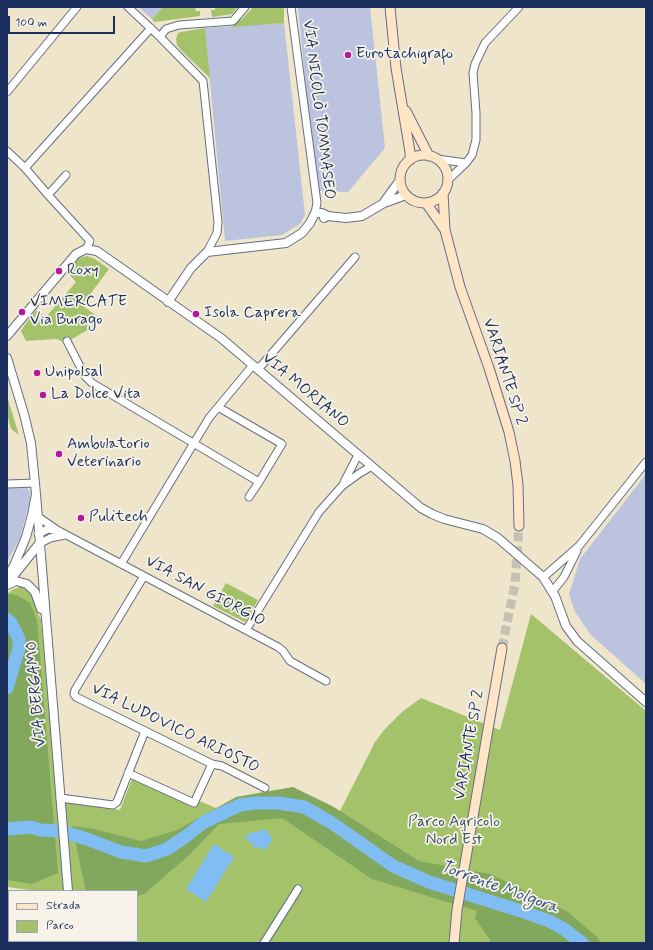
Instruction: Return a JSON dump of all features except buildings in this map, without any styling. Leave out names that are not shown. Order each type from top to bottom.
[{"type":"main road","points":[[390,7],[396,68],[410,160]]},
{"type":"main road","points":[[402,103],[433,157],[446,170],[448,180]]},
{"type":"main road","points":[[433,157],[422,155],[410,160],[402,169],[400,180],[406,195],[415,202],[433,202],[443,193]]},
{"type":"main road","name":"VARIANTE SP 2","points":[[448,180],[447,187],[443,193],[445,230],[460,287],[489,368],[509,432],[518,475],[520,504],[519,526]]},
{"type":"main road","name":"VARIANTE SP 2","points":[[426,203],[445,230]]},
{"type":"main road","name":"VARIANTE SP 2","points":[[454,943],[457,910],[502,648]]},
{"type":"street","points":[[7,92],[76,7]]},
{"type":"street","points":[[128,7],[151,28],[202,81],[218,222],[216,233],[207,252],[169,303]]},
{"type":"street","points":[[160,37],[166,29],[179,25],[233,21],[245,7]]},
{"type":"street","name":"VIA NICOLÒ TOMMASEO","points":[[207,252],[286,243],[302,233],[315,215],[317,203],[291,7]]},
{"type":"street","points":[[448,180],[466,163],[472,155],[476,140],[476,113],[473,73],[475,64],[484,43],[519,7]]},
{"type":"street","points":[[25,168],[151,28]]},
{"type":"street","points":[[7,151],[25,168],[90,241],[86,249],[78,252],[73,257],[7,336]]},
{"type":"street","points":[[433,157],[466,163]]},
{"type":"street","points":[[48,195],[66,175]]},
{"type":"street","points":[[384,203],[400,180]]},
{"type":"street","points":[[315,215],[322,218],[328,216],[346,218],[356,217],[368,213],[384,203],[406,195]]},
{"type":"street","name":"VIA MORIANO","points":[[86,249],[97,251],[169,303],[221,338],[425,510],[444,519],[471,525],[498,538],[543,577],[554,595],[566,626],[577,641],[646,702]]},
{"type":"street","points":[[121,564],[209,418],[255,367],[261,366],[355,257]]},
{"type":"street","points":[[67,341],[85,376],[92,383],[258,482]]},
{"type":"street","points":[[8,363],[24,414],[30,443],[36,494],[26,537],[13,568]]},
{"type":"street","points":[[218,407],[282,444],[249,497]]},
{"type":"street","points":[[246,630],[314,520],[342,486],[358,455]]},
{"type":"street","points":[[543,577],[579,546],[646,462]]},
{"type":"street","points":[[342,486],[372,466]]},
{"type":"street","points":[[7,484],[35,483]]},
{"type":"street","name":"VIA BERGAMO","points":[[36,494],[38,534],[68,890]]},
{"type":"street","name":"VIA SAN GIORGIO","points":[[37,514],[44,521],[66,536],[278,647],[290,661],[326,681]]},
{"type":"street","points":[[7,577],[30,542],[38,534],[48,529],[59,531]]},
{"type":"street","points":[[7,584],[39,544],[50,538],[66,536]]},
{"type":"street","points":[[554,595],[579,546]]},
{"type":"street","name":"VIA LUDOVICO ARIOSTO","points":[[144,576],[74,694],[76,697],[212,764],[222,766],[265,788]]},
{"type":"street","points":[[7,584],[18,581],[24,582],[30,587],[36,594],[45,618]]},
{"type":"street","points":[[60,798],[113,805],[117,802],[145,731]]},
{"type":"street","points":[[128,772],[194,803],[212,764]]},
{"type":"street","points":[[264,943],[298,889]]},
{"type":"shaded area","points":[[139,7],[163,7],[152,19]]},
{"type":"shaded area","points":[[298,7],[370,7],[385,148],[348,192],[316,191]]},
{"type":"shaded area","points":[[284,23],[305,215],[300,224],[282,235],[225,241],[205,28]]},
{"type":"shaded area","points":[[646,474],[646,684],[591,635],[575,612],[569,594],[580,559]]},
{"type":"shaded area","points":[[27,487],[30,492],[30,500],[20,538],[7,562],[7,488]]},
{"type":"green space","points":[[163,7],[195,7],[196,11],[200,11],[200,16],[154,22],[152,19]]},
{"type":"green space","points":[[215,7],[238,7],[232,14],[212,17],[211,10],[215,10]]},
{"type":"green space","points":[[253,7],[284,7],[284,23],[233,27],[232,25],[242,19]]},
{"type":"green space","points":[[205,28],[210,78],[182,51],[177,45],[176,39],[178,33]]},
{"type":"green space","points":[[87,256],[95,259],[109,269],[82,305],[103,321],[65,343],[57,339],[26,341],[21,331],[24,326],[36,310],[46,317],[76,282],[67,272],[79,258]]},
{"type":"green space","points":[[7,396],[19,435],[11,429],[7,414]]},
{"type":"green space","points":[[226,583],[258,600],[245,622],[213,606]]},
{"type":"green space","name":"Parco Agricolo Nord Est","points":[[22,586],[25,587],[35,598],[38,614],[41,619],[57,800],[120,810],[130,784],[132,780],[135,779],[192,806],[197,800],[216,808],[315,799],[340,811],[375,742],[384,730],[402,712],[421,698],[500,730],[531,614],[646,711],[646,943],[68,943],[138,942],[138,890],[30,890],[7,887],[7,594]]},
{"type":"green space","points":[[7,594],[17,595],[30,603],[37,620],[58,873],[32,884],[7,880]]},
{"type":"green space","points":[[293,787],[332,806],[419,861],[490,874],[568,912],[598,938],[601,943],[490,943],[490,940],[475,918],[477,911],[372,879],[282,818],[219,824],[187,857],[144,894],[138,896],[138,890],[86,890],[72,826],[94,829],[141,841],[177,830],[236,797]]},
{"type":"water","points":[[267,829],[267,833],[273,838],[265,850],[258,847],[253,848],[253,844],[245,838],[248,834]]},
{"type":"water","points":[[214,844],[234,857],[206,902],[186,889]]},
{"type":"waterway","name":"Torrente Molgora","points":[[7,619],[11,623],[19,639],[19,648],[7,688]]},
{"type":"waterway","name":"Torrente Molgora","points":[[7,829],[31,827],[40,830],[60,831],[87,839],[121,852],[146,856],[167,849],[204,822],[240,805],[255,803],[279,803],[304,807],[332,823],[393,866],[429,882],[549,921],[564,929],[582,943]]},
{"type":"tunnel","points":[[502,648],[515,584],[519,526]]},
{"type":"place","name":"Eurotachigrafo","points":[[348,55]]},
{"type":"place","name":"Roxy","points":[[59,271]]},
{"type":"place","name":"VIMERCATE Via Burago","points":[[22,312]]},
{"type":"place","name":"Isola Caprera","points":[[196,314]]},
{"type":"place","name":"Unipolsal","points":[[37,373]]},
{"type":"place","name":"La Dolce Vita","points":[[43,395]]},
{"type":"place","name":"Ambulatorio Veterinario","points":[[59,454]]},
{"type":"place","name":"Pulitech","points":[[81,518]]}]
